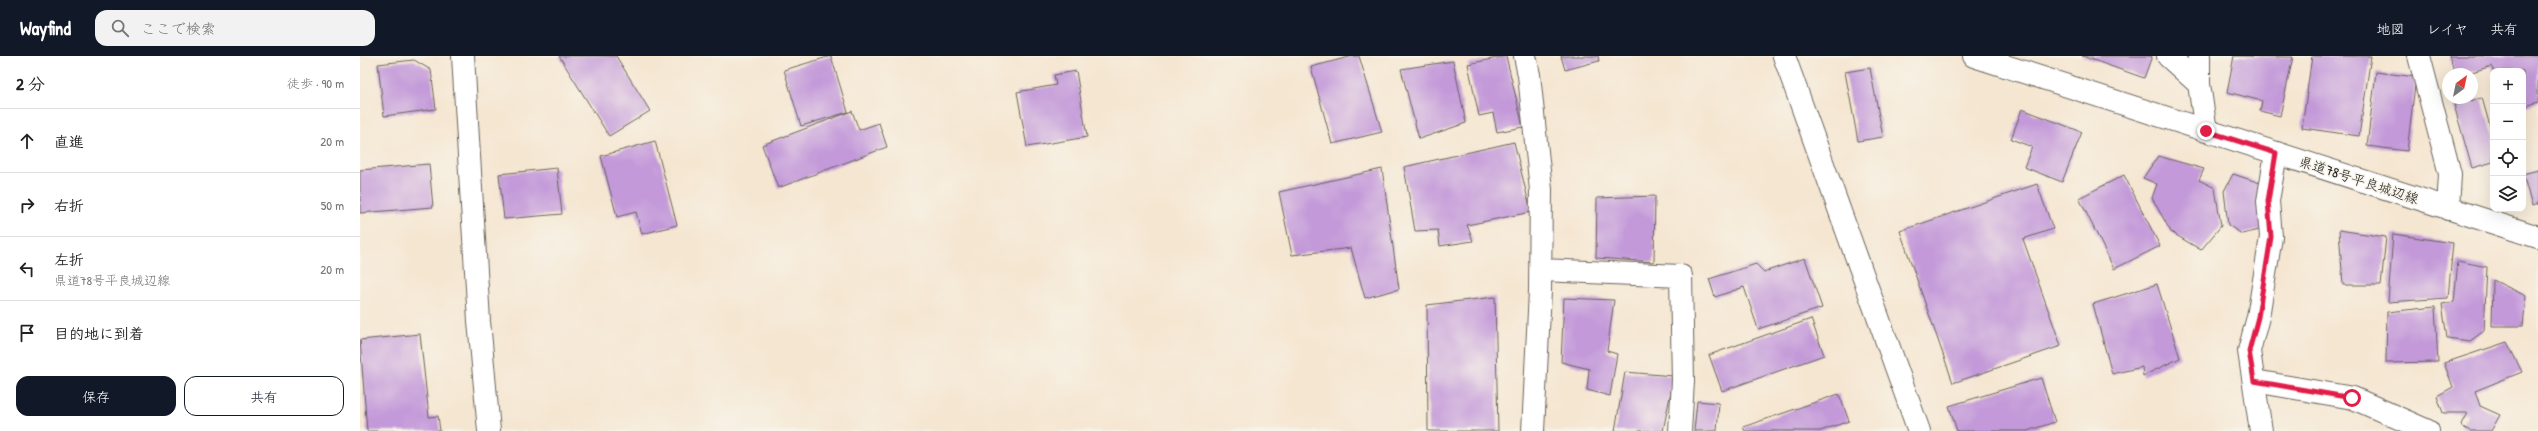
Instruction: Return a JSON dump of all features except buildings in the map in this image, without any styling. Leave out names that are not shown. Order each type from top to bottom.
[{"type":"street","points":[[463,56],[479,321],[489,431]]},
{"type":"street","points":[[1525,56],[1529,75],[1541,190],[1541,270],[1533,431]]},
{"type":"street","points":[[1784,56],[1919,431]]},
{"type":"street","name":"県道78号平良城辺線","points":[[1974,56],[2538,237]]},
{"type":"street","points":[[2168,56],[2199,84]]},
{"type":"street","points":[[2199,56],[2199,84],[2206,131]]},
{"type":"street","points":[[2419,56],[2450,174],[2448,209]]},
{"type":"street","points":[[2261,431],[2249,351],[2258,317],[2271,237],[2268,201],[2276,153]]},
{"type":"street","points":[[1541,270],[1681,276],[1683,381],[1680,431]]},
{"type":"street","points":[[2254,381],[2352,398],[2428,431]]},
{"type":"route","points":[[2206,131],[2276,153],[2268,201],[2271,237],[2258,317],[2249,351],[2254,381],[2352,398]]}]
